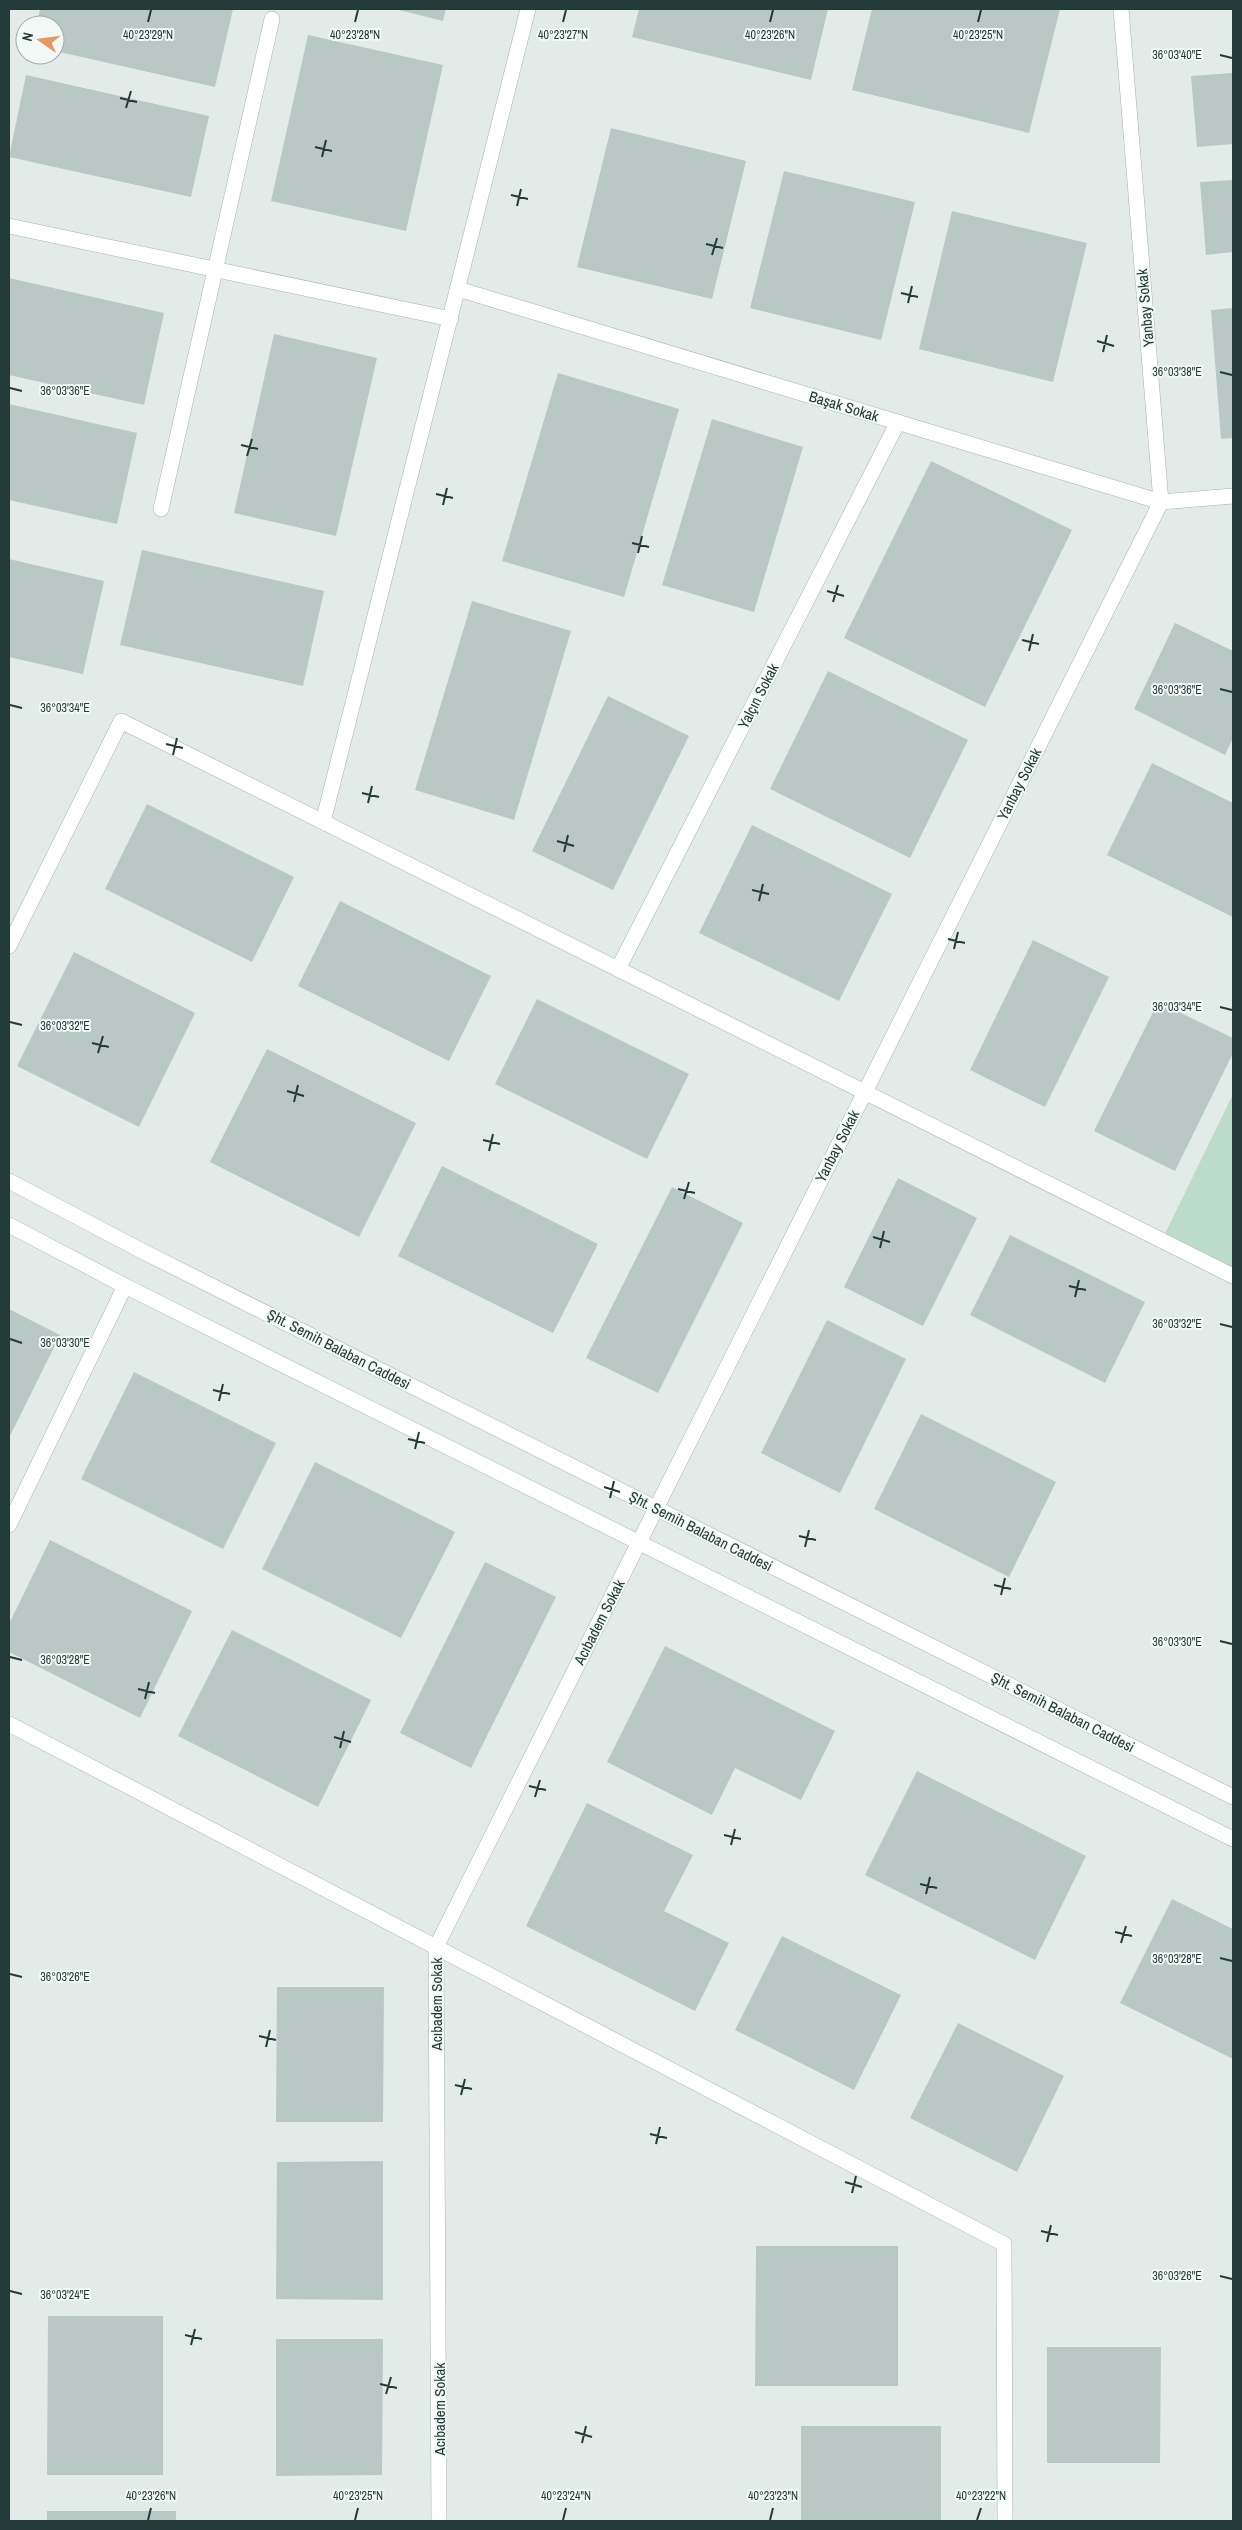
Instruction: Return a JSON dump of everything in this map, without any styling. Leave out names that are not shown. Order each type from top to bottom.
[{"type":"street","points":[[323,822],[528,9]]},
{"type":"street","name":"Yanbay Sokak","points":[[656,1508],[1160,502],[1121,9]]},
{"type":"street","points":[[161,509],[272,20]]},
{"type":"street","points":[[9,226],[451,319]]},
{"type":"street","name":"Başak Sokak","points":[[458,289],[1160,502],[1233,496]]},
{"type":"street","name":"Yalçın Sokak","points":[[618,969],[898,422]]},
{"type":"street","points":[[9,946],[121,721],[1233,1276]]},
{"type":"street","name":"Şht. Semih Balaban Caddesi","points":[[9,1181],[151,1256],[1233,1796]]},
{"type":"street","points":[[9,1224],[125,1286],[1233,1839]]},
{"type":"street","points":[[9,1525],[125,1286]]},
{"type":"street","name":"Acıbadem Sokak","points":[[440,2521],[436,1947],[656,1508]]},
{"type":"street","points":[[9,1724],[1004,2244],[1005,2521]]},
{"type":"green space","points":[[1233,1094],[1233,1276],[1162,1240]]},
{"type":"building","points":[[40,9],[233,9],[215,87],[65,53],[65,15],[39,15]]},
{"type":"building","points":[[395,9],[446,9],[443,21]]},
{"type":"building","points":[[639,9],[828,9],[811,80],[632,37]]},
{"type":"building","points":[[872,9],[1060,9],[1029,133],[852,90]]},
{"type":"building","points":[[308,35],[443,65],[406,231],[271,201]]},
{"type":"building","points":[[1233,73],[1233,144],[1197,147],[1191,76]]},
{"type":"building","points":[[26,75],[209,116],[191,197],[9,157]]},
{"type":"building","points":[[611,128],[746,161],[712,299],[577,267]]},
{"type":"building","points":[[784,171],[915,202],[881,340],[750,308]]},
{"type":"building","points":[[1233,180],[1233,252],[1206,255],[1200,182]]},
{"type":"building","points":[[952,211],[1087,243],[1053,382],[919,349]]},
{"type":"building","points":[[9,278],[164,313],[144,405],[9,375]]},
{"type":"building","points":[[1233,308],[1233,438],[1221,439],[1211,310]]},
{"type":"building","points":[[274,334],[377,358],[336,536],[234,513]]},
{"type":"building","points":[[558,373],[679,409],[624,597],[502,561]]},
{"type":"building","points":[[9,404],[137,433],[117,524],[9,500]]},
{"type":"building","points":[[712,419],[803,447],[754,612],[662,585]]},
{"type":"building","points":[[931,461],[1072,530],[985,707],[844,638]]},
{"type":"building","points":[[142,550],[324,591],[303,686],[120,645]]},
{"type":"building","points":[[9,559],[104,581],[83,674],[9,657]]},
{"type":"building","points":[[472,601],[571,631],[514,820],[415,790]]},
{"type":"building","points":[[1175,623],[1233,651],[1233,738],[1225,755],[1134,709]]},
{"type":"building","points":[[828,671],[968,740],[910,858],[770,789]]},
{"type":"building","points":[[608,696],[689,736],[613,890],[532,851]]},
{"type":"building","points":[[1152,763],[1233,803],[1233,917],[1107,855]]},
{"type":"building","points":[[147,804],[294,877],[252,962],[105,889]]},
{"type":"building","points":[[752,825],[892,894],[839,1001],[699,933]]},
{"type":"building","points":[[340,901],[491,976],[449,1061],[298,986]]},
{"type":"building","points":[[1033,940],[1109,977],[1045,1107],[970,1070]]},
{"type":"building","points":[[74,952],[195,1013],[139,1127],[17,1066]]},
{"type":"building","points":[[537,999],[689,1074],[647,1159],[495,1084]]},
{"type":"building","points":[[1158,1002],[1233,1038],[1233,1053],[1175,1171],[1094,1131]]},
{"type":"building","points":[[267,1049],[416,1123],[359,1237],[210,1162]]},
{"type":"building","points":[[442,1166],[598,1244],[553,1333],[398,1256]]},
{"type":"building","points":[[898,1178],[977,1218],[923,1326],[844,1287]]},
{"type":"building","points":[[672,1187],[743,1223],[658,1393],[586,1358]]},
{"type":"building","points":[[1010,1235],[1145,1302],[1105,1383],[970,1315]]},
{"type":"building","points":[[9,1309],[60,1335],[9,1438]]},
{"type":"building","points":[[827,1320],[906,1359],[840,1493],[761,1453]]},
{"type":"building","points":[[134,1372],[276,1443],[223,1549],[81,1479]]},
{"type":"building","points":[[921,1414],[1056,1482],[1009,1577],[874,1509]]},
{"type":"building","points":[[315,1462],[455,1532],[401,1638],[262,1569]]},
{"type":"building","points":[[50,1540],[192,1611],[140,1718],[9,1652],[9,1624]]},
{"type":"building","points":[[485,1562],[556,1597],[471,1768],[400,1733]]},
{"type":"building","points":[[232,1630],[371,1700],[318,1807],[178,1736]]},
{"type":"building","points":[[665,1646],[835,1731],[801,1800],[735,1768],[712,1815],[607,1762]]},
{"type":"building","points":[[917,1771],[1086,1856],[1035,1960],[865,1875]]},
{"type":"building","points":[[587,1803],[693,1855],[664,1911],[729,1943],[695,2011],[526,1926]]},
{"type":"building","points":[[1172,1899],[1233,1929],[1233,2059],[1120,2003]]},
{"type":"building","points":[[782,1936],[901,1995],[854,2090],[735,2030]]},
{"type":"building","points":[[277,1987],[384,1987],[383,2122],[276,2122]]},
{"type":"building","points":[[958,2023],[1064,2076],[1017,2172],[910,2118]]},
{"type":"building","points":[[383,2161],[383,2300],[276,2299],[277,2162]]},
{"type":"building","points":[[756,2246],[898,2246],[898,2386],[755,2386]]},
{"type":"building","points":[[48,2316],[163,2316],[163,2475],[47,2475]]},
{"type":"building","points":[[276,2339],[383,2339],[382,2475],[276,2476]]},
{"type":"building","points":[[1047,2347],[1161,2347],[1160,2463],[1047,2463]]},
{"type":"building","points":[[801,2426],[941,2426],[941,2521],[801,2521]]},
{"type":"building","points":[[47,2511],[176,2511],[176,2521],[47,2521]]}]
